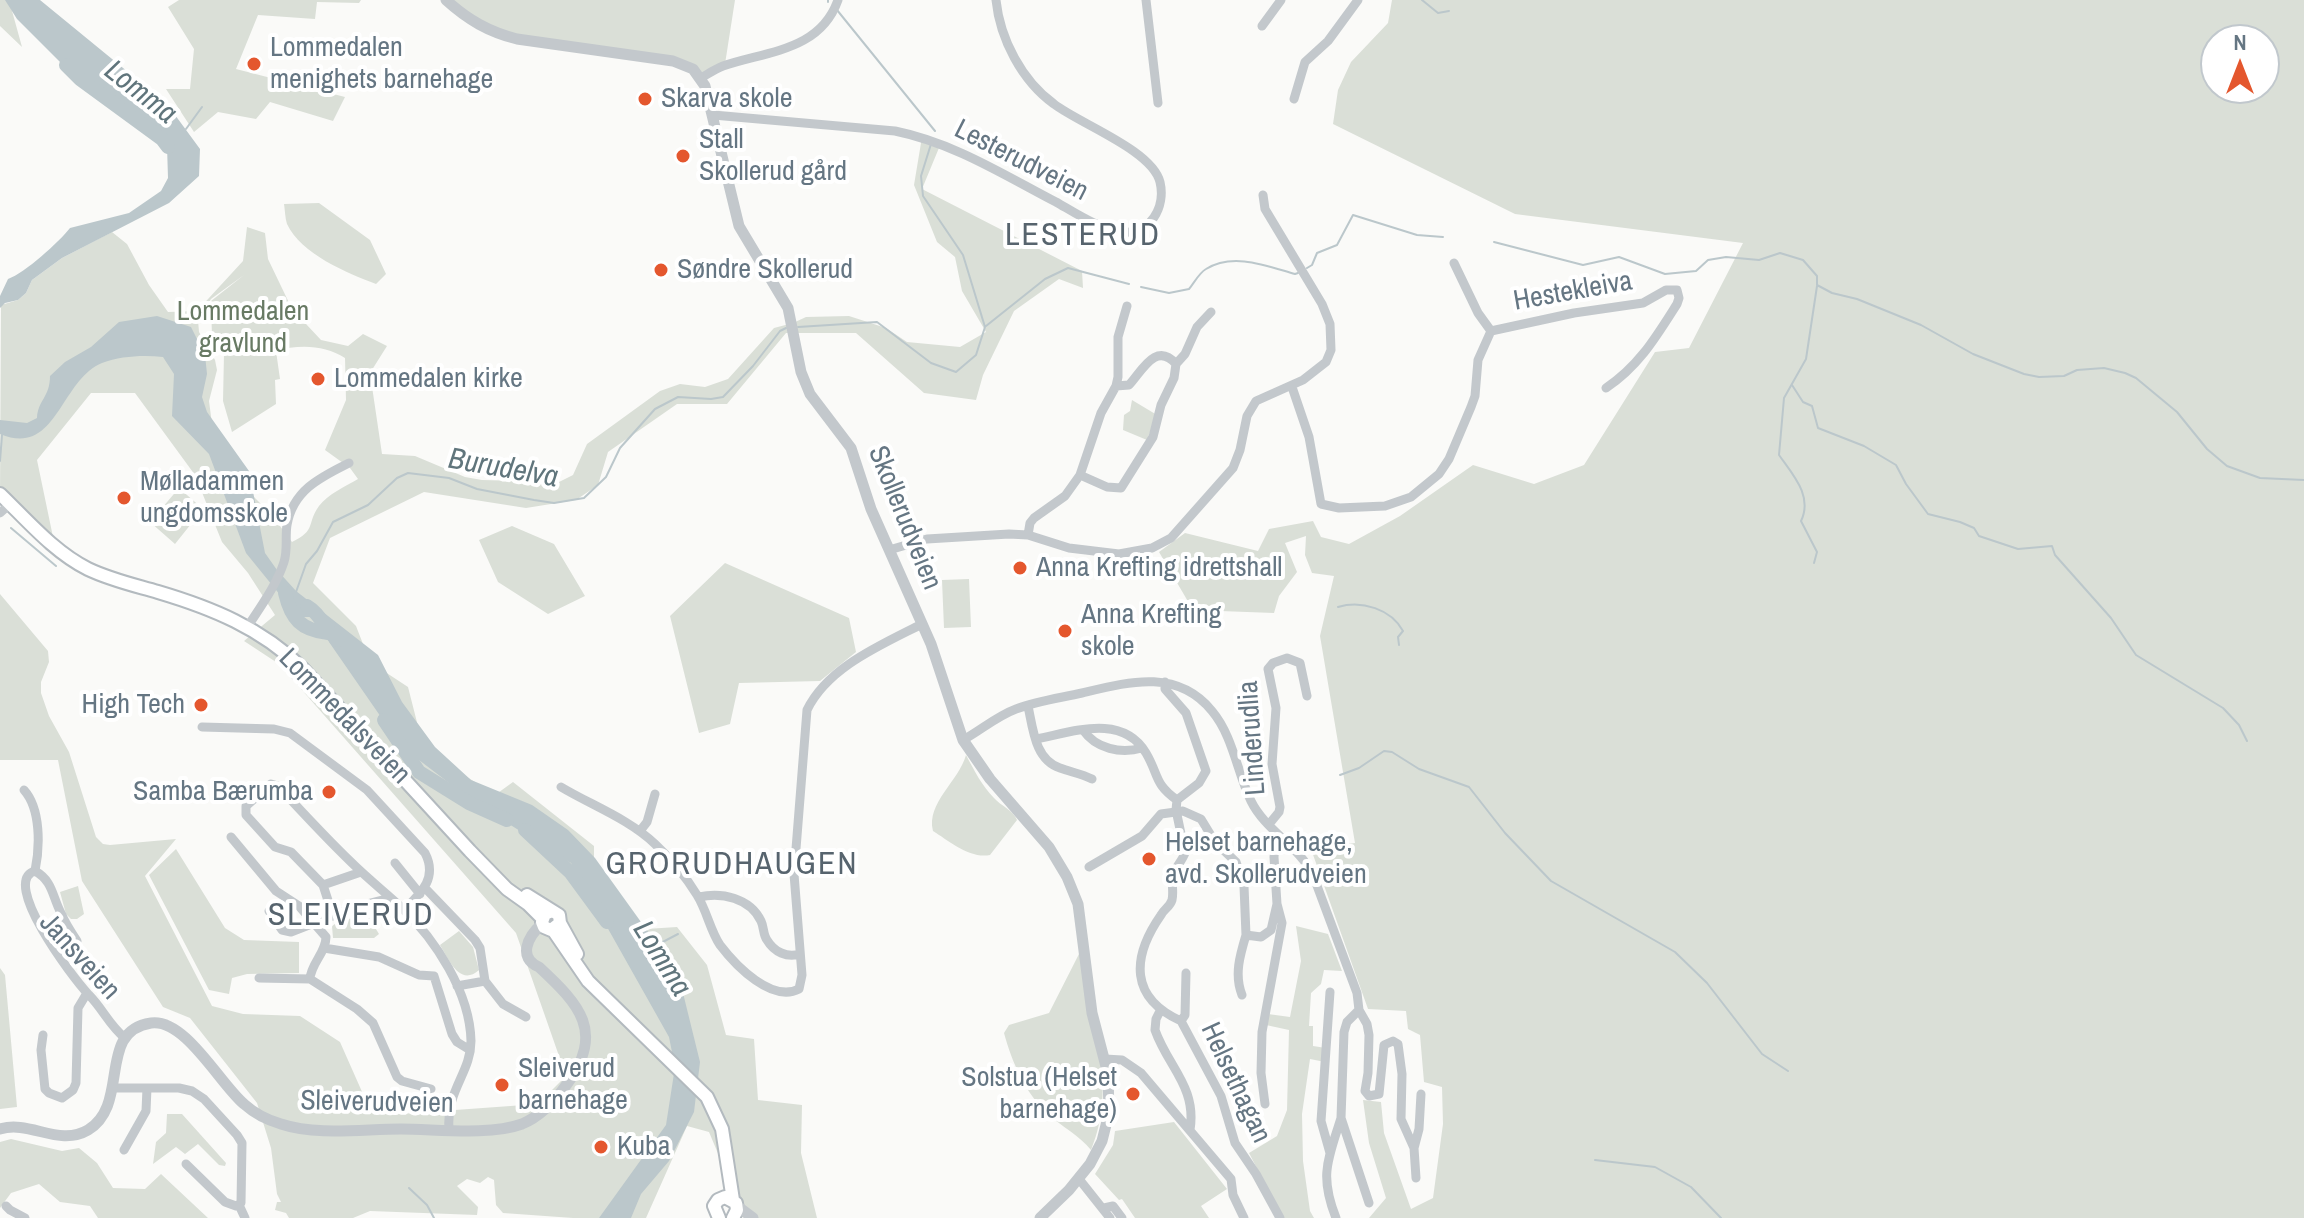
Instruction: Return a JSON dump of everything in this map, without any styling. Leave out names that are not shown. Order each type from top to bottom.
[{"type":"main road","name":"Lommedalsveien","points":[[0,494],[5,508],[79,555],[158,592],[248,626],[302,668],[470,851],[507,889],[550,923],[588,981],[707,1097],[718,1119],[726,1151]]},
{"type":"main road","points":[[726,1151],[734,1208]]},
{"type":"main road","points":[[716,1212],[726,1151]]},
{"type":"main road","points":[[716,1212],[725,1197],[734,1208]]},
{"type":"street","points":[[446,0],[472,22],[497,34],[673,61],[693,69],[701,78],[722,66],[786,50],[817,32],[835,7]]},
{"type":"street","name":"Lesterudveien","points":[[713,115],[895,131],[922,137],[979,161],[1102,227],[1132,232],[1146,227],[1160,205],[1159,178],[1153,168],[1134,153],[1052,104],[1029,79],[1003,31],[996,0]]},
{"type":"street","points":[[1146,0],[1158,103]]},
{"type":"street","points":[[1262,26],[1281,0]]},
{"type":"street","points":[[1294,99],[1305,62],[1328,41],[1358,0]]},
{"type":"street","name":"Skollerudveien","points":[[701,78],[713,115],[739,226],[788,308],[805,382],[816,404],[851,448],[871,509],[937,659],[963,740],[990,779],[1049,847],[1067,877],[1078,904],[1092,1013],[1110,1089],[1109,1113],[1097,1153],[1079,1179],[1040,1218]]},
{"type":"street","points":[[889,550],[940,537],[1028,535],[1069,548],[1104,553],[1139,551],[1162,544],[1181,528],[1233,468],[1250,408],[1263,397],[1292,387],[1326,362],[1331,350],[1332,337],[1322,304],[1265,209],[1263,195]]},
{"type":"street","name":"Hestekleiva","points":[[1454,263],[1478,313],[1491,331]]},
{"type":"street","name":"Hestekleiva","points":[[1491,331],[1574,313],[1643,303],[1666,290],[1677,290],[1677,304],[1645,355],[1606,388]]},
{"type":"street","points":[[1028,535],[1034,518],[1065,496],[1080,475],[1101,413],[1116,386],[1118,337],[1127,306]]},
{"type":"street","points":[[1080,475],[1107,487],[1121,488],[1153,437],[1176,364],[1185,354],[1197,327],[1211,312]]},
{"type":"street","name":"Hestekleiva","points":[[1292,387],[1309,437],[1321,504],[1354,508],[1399,503],[1411,497],[1445,468],[1475,396],[1478,360],[1491,331]]},
{"type":"street","points":[[1116,386],[1129,385],[1152,358],[1159,355],[1171,358],[1176,364]]},
{"type":"street","points":[[248,626],[281,571],[286,554],[287,522],[293,504],[321,476],[349,463]]},
{"type":"street","points":[[561,787],[640,831],[671,862],[699,897],[721,946],[762,986],[789,994],[799,989],[802,975],[794,874],[807,710],[821,687],[850,664],[922,624]]},
{"type":"street","name":"Linderudlia","points":[[1270,823],[1280,807],[1272,764],[1276,708],[1268,669],[1273,663],[1287,658],[1300,663],[1307,696]]},
{"type":"street","points":[[963,740],[1004,715],[1028,706],[1129,682],[1165,682],[1185,689],[1213,712],[1223,727],[1251,802],[1276,833],[1307,863],[1313,875],[1357,993],[1359,1010],[1367,1024],[1368,1073],[1365,1091],[1369,1096],[1379,1094],[1382,1049],[1388,1042],[1398,1044],[1402,1074],[1401,1119],[1414,1148]]},
{"type":"street","points":[[1089,867],[1142,836],[1161,814],[1176,805],[1199,783],[1206,771],[1186,713],[1165,689],[1165,682]]},
{"type":"street","points":[[1028,706],[1040,753],[1049,764],[1092,779]]},
{"type":"street","points":[[202,727],[274,729],[290,733],[367,790],[425,853],[430,870],[422,891],[404,910]]},
{"type":"street","points":[[1036,739],[1103,728],[1124,732],[1142,748],[1162,788],[1176,805],[1201,819],[1215,842],[1240,869],[1244,886],[1246,935],[1238,969],[1242,995]]},
{"type":"street","points":[[1083,730],[1098,745],[1124,751],[1142,748]]},
{"type":"street","points":[[333,916],[323,885],[291,852],[275,847],[246,815],[246,806],[271,784],[278,786],[361,872],[404,910],[439,955],[457,986],[469,1026],[470,1050],[449,1102],[449,1129]]},
{"type":"street","points":[[15,877],[35,871],[39,851],[33,802],[24,790]]},
{"type":"street","points":[[640,831],[647,822],[655,794]]},
{"type":"street","name":"Helsethagan","points":[[1176,805],[1185,853],[1174,873],[1172,900],[1161,914],[1141,958],[1145,994],[1160,1011],[1181,1021],[1221,1096],[1235,1143],[1280,1218]]},
{"type":"street","points":[[1265,1104],[1261,1073],[1262,1032],[1282,923],[1277,904],[1276,833]]},
{"type":"street","points":[[231,837],[276,891],[299,906],[326,937],[310,979]]},
{"type":"street","points":[[395,863],[475,940],[483,960],[485,981],[503,1004],[526,1017]]},
{"type":"street","name":"Jansveien","points":[[35,871],[51,884],[56,904],[77,941]]},
{"type":"street","points":[[323,885],[361,872]]},
{"type":"street","points":[[699,897],[729,895],[748,906],[761,920],[766,939],[779,952],[790,957],[800,954]]},
{"type":"street","points":[[269,911],[286,933],[390,898]]},
{"type":"street","points":[[1246,935],[1261,937],[1271,930],[1277,904]]},
{"type":"street","name":"Sleiverudveien","points":[[125,1038],[143,1025],[167,1024],[181,1034],[244,1104],[266,1119],[294,1128],[500,1128],[524,1123],[549,1106],[576,1072],[586,1046],[584,1021],[574,1002],[529,959],[526,947],[532,933],[550,923]]},
{"type":"street","points":[[324,948],[379,957],[419,975],[434,976],[452,1034],[457,1042],[470,1050]]},
{"type":"street","name":"Jansveien","points":[[44,953],[87,993],[107,1022],[125,1038]]},
{"type":"street","name":"Helsethagan","points":[[1181,1021],[1185,1015],[1186,973]]},
{"type":"street","points":[[259,978],[310,979],[357,1009],[373,1023],[397,1077],[431,1089]]},
{"type":"street","points":[[457,986],[485,981]]},
{"type":"street","points":[[1330,992],[1321,1121],[1330,1153]]},
{"type":"street","points":[[43,1035],[41,1050],[45,1089],[62,1098],[73,1090],[76,1083],[78,1008],[87,993]]},
{"type":"street","points":[[1336,1218],[1325,1172],[1341,1118],[1344,1032],[1352,1016],[1359,1010]]},
{"type":"street","name":"Helsethagan","points":[[1160,1011],[1155,1030],[1190,1097],[1193,1116],[1190,1130]]},
{"type":"street","points":[[0,1129],[17,1126],[57,1136],[79,1134],[97,1124],[114,1088],[117,1058],[125,1038]]},
{"type":"street","points":[[1105,1059],[1129,1063],[1190,1130],[1231,1179],[1233,1195],[1244,1218]]},
{"type":"street","points":[[114,1088],[179,1088],[198,1094],[237,1135],[242,1149],[243,1196],[239,1205],[245,1218]]},
{"type":"street","points":[[124,1150],[146,1111],[147,1088]]},
{"type":"street","points":[[1416,1178],[1414,1148],[1419,1129],[1421,1094]]},
{"type":"street","points":[[1341,1118],[1369,1203]]},
{"type":"street","points":[[186,1164],[225,1202],[239,1205]]},
{"type":"street","points":[[1079,1179],[1110,1218]]},
{"type":"street","points":[[6,1206],[25,1218]]},
{"type":"street","points":[[1104,1208],[1113,1206],[1122,1218]]},
{"type":"street","points":[[734,1208],[753,1218]]},
{"type":"green space","points":[[0,0],[9,0],[22,47],[0,26]]},
{"type":"green space","points":[[179,0],[361,0],[359,3],[317,2],[315,19],[258,15],[236,69],[345,97],[333,121],[270,102],[256,119],[218,112],[194,132],[166,89],[190,89],[194,49],[168,7]]},
{"type":"green space","points":[[446,0],[735,0],[725,64],[701,78],[686,65],[497,34]]},
{"type":"green space","points":[[1392,0],[2304,0],[2304,1218],[1369,1218],[1386,1198],[1369,1143],[1363,1100],[1381,1102],[1384,1133],[1411,1209],[1433,1198],[1443,1124],[1442,1087],[1424,1082],[1420,1035],[1408,1029],[1406,1011],[1368,1009],[1311,849],[1355,843],[1320,636],[1334,576],[1312,573],[1305,555],[1306,536],[1285,543],[1297,572],[1279,596],[1274,613],[1193,610],[1159,552],[1185,533],[1258,551],[1269,529],[1313,521],[1321,537],[1349,544],[1400,516],[1473,465],[1534,484],[1584,465],[1655,352],[1689,348],[1743,243],[1515,214],[1333,124],[1338,90],[1351,62],[1388,23]]},
{"type":"green space","name":"Lommedalen gravlund","points":[[922,137],[941,143],[922,189],[1082,271],[1083,288],[1059,279],[1014,311],[983,375],[976,400],[924,393],[856,333],[786,333],[727,404],[677,404],[608,452],[598,485],[576,500],[526,508],[424,492],[330,538],[313,583],[356,626],[370,662],[408,687],[421,738],[464,775],[495,795],[513,782],[594,846],[594,864],[646,929],[677,927],[707,965],[726,1035],[754,1039],[758,1100],[802,1105],[801,1153],[817,1218],[755,1218],[735,1194],[709,1132],[687,1126],[646,1218],[573,1218],[503,1213],[496,1205],[494,1180],[488,1177],[480,1183],[467,1179],[457,1186],[478,1207],[477,1215],[370,1211],[353,1218],[289,1218],[286,1213],[275,1210],[277,1202],[281,1202],[277,1194],[271,1148],[257,1103],[190,1018],[163,1007],[82,881],[58,760],[0,760],[0,594],[48,651],[49,662],[41,682],[41,693],[49,716],[69,752],[96,837],[103,844],[110,845],[176,839],[145,876],[212,1006],[243,1014],[300,1016],[340,1042],[363,1094],[400,1114],[538,1104],[566,1076],[516,933],[279,664],[244,641],[275,615],[248,573],[222,542],[195,475],[135,393],[91,393],[37,460],[53,537],[0,494],[1,305],[18,300],[26,293],[32,280],[62,258],[112,232],[127,244],[168,312],[197,311],[243,261],[247,227],[265,233],[268,259],[292,309],[321,340],[348,346],[363,334],[387,346],[370,373],[382,454],[415,456],[465,477],[482,480],[559,482],[573,475],[587,444],[660,391],[680,384],[705,387],[728,379],[774,328],[806,317],[849,316],[886,328],[907,342],[960,347],[986,332],[962,291],[955,257],[937,242],[914,185]],"holes":[[[244,275],[211,301],[212,337],[224,354],[223,401],[232,432],[276,404],[275,380],[280,379],[276,351],[312,347],[329,350],[345,358],[346,400],[325,450],[350,468],[358,479],[323,502],[305,534],[292,542],[271,514],[244,487],[212,424],[209,401],[217,370],[215,360],[199,332],[198,320],[211,299]]]},
{"type":"green space","points":[[319,203],[370,240],[386,274],[376,284],[326,261],[294,235],[287,224],[284,204]]},
{"type":"green space","points":[[1132,400],[1157,415],[1147,440],[1123,430],[1124,415],[1130,411]]},
{"type":"green space","points":[[179,488],[203,509],[175,544],[150,522]]},
{"type":"green space","points":[[512,526],[554,544],[585,596],[548,614],[498,582],[479,540]]},
{"type":"green space","points":[[725,563],[849,618],[856,652],[820,681],[739,683],[730,724],[699,733],[670,616]]},
{"type":"green space","points":[[969,579],[971,627],[944,628],[942,580]]},
{"type":"green space","points":[[966,755],[978,778],[1017,820],[990,855],[967,852],[933,831],[934,811]]},
{"type":"green space","points":[[176,849],[225,928],[244,940],[299,942],[299,973],[247,974],[232,978],[229,994],[209,990],[149,875]]},
{"type":"green space","points":[[78,886],[84,914],[71,919],[66,914],[60,892]]},
{"type":"green space","points":[[368,916],[379,934],[374,938],[333,938],[332,926],[341,920]]},
{"type":"green space","points":[[1296,926],[1328,934],[1342,971],[1324,970],[1321,984],[1311,993],[1309,1026],[1313,1026],[1313,1046],[1326,1048],[1325,1062],[1310,1059],[1302,1114],[1303,1161],[1310,1211],[1314,1218],[1283,1218],[1249,1153],[1277,1136],[1287,1110],[1289,1030],[1266,1025],[1268,1014],[1290,1017],[1301,961]]},
{"type":"green space","points":[[459,931],[473,947],[479,970],[472,974],[461,974],[456,970],[440,945]]},
{"type":"green space","points":[[1080,952],[1103,1077],[1099,1126],[1091,1150],[1048,1114],[1033,1097],[1015,1066],[1004,1033],[1009,1025],[1049,1013]]},
{"type":"green space","points":[[0,968],[5,975],[17,1107],[0,1109]]},
{"type":"green space","points":[[167,1114],[182,1114],[226,1163],[225,1166],[219,1165],[198,1144],[185,1154],[176,1147],[153,1164],[156,1142],[166,1133]]},
{"type":"green space","points":[[1174,1122],[1227,1189],[1201,1206],[1209,1218],[1135,1218],[1122,1199],[1119,1200],[1095,1174],[1113,1145],[1115,1131]]},
{"type":"green space","points":[[11,1139],[62,1151],[79,1148],[97,1163],[113,1188],[145,1189],[161,1174],[208,1218],[98,1218],[90,1206],[60,1202],[39,1184],[11,1193],[0,1208],[0,1142]]},
{"type":"water","points":[[5,0],[40,0],[167,104],[200,149],[199,176],[169,203],[62,258],[32,280],[26,293],[18,300],[5,303],[0,308],[0,296],[8,279],[41,256],[70,228],[129,213],[161,191],[168,178],[167,146],[125,104],[72,74],[17,19]]},
{"type":"water","points":[[157,316],[191,327],[205,355],[207,374],[202,397],[207,412],[249,471],[265,553],[277,570],[296,591],[378,655],[402,702],[435,747],[471,780],[532,805],[568,830],[595,858],[664,954],[683,993],[700,1062],[694,1112],[669,1161],[641,1194],[631,1218],[599,1218],[666,1125],[675,1067],[669,1037],[571,863],[474,802],[419,760],[392,733],[329,642],[323,617],[298,617],[246,553],[209,454],[172,416],[174,374],[163,357],[132,357],[102,363],[76,385],[46,427],[34,435],[19,439],[0,434],[0,420],[27,423],[37,418],[50,376],[65,362],[91,347],[119,322]]},
{"type":"waterway","points":[[1422,0],[1438,13],[1449,11]]},
{"type":"waterway","name":"Burudelva","points":[[837,10],[935,131]]},
{"type":"waterway","name":"Lomma","points":[[66,65],[80,79],[162,139],[168,147]]},
{"type":"waterway","points":[[186,129],[202,107]]},
{"type":"waterway","name":"Burudelva","points":[[798,327],[877,322],[931,363],[956,372],[976,355],[985,327],[963,255],[923,196],[921,176],[931,144]]},
{"type":"waterway","points":[[1307,268],[1312,265],[1317,253],[1337,245],[1353,215],[1417,235],[1443,237]]},
{"type":"waterway","points":[[1494,242],[1583,265],[1619,257],[1665,274],[1696,271],[1708,260],[1726,257],[1759,260],[1780,253],[1803,260],[1817,276],[1817,285],[1832,293],[1857,299],[1921,325],[1973,354],[2024,374],[2064,376],[2077,370],[2104,368],[2125,373],[2136,378],[2177,412],[2207,449],[2227,466],[2260,478],[2304,480]]},
{"type":"waterway","points":[[1141,287],[1169,293],[1189,289],[1203,271],[1227,261],[1262,264],[1298,273]]},
{"type":"waterway","points":[[986,326],[1045,279],[1068,268],[1129,284]]},
{"type":"waterway","points":[[1814,563],[1817,552],[1801,521],[1805,503],[1803,494],[1779,455],[1784,398],[1806,359],[1817,286]]},
{"type":"waterway","name":"Burudelva","points":[[296,592],[306,564],[333,522],[368,505],[397,478],[408,473],[449,478],[477,489],[554,503],[584,498],[606,477],[620,448],[655,409],[678,397],[723,397],[753,366],[780,331],[786,328]]},
{"type":"waterway","points":[[1792,385],[1803,402],[1812,406],[1818,428],[1864,446],[1896,465],[1928,514],[1960,522],[1974,528],[1979,536],[2018,549],[2052,546],[2055,555],[2111,618],[2136,655],[2223,708],[2239,725],[2247,741]]},
{"type":"waterway","points":[[0,461],[2,435]]},
{"type":"waterway","points":[[11,528],[56,566]]},
{"type":"waterway","name":"Lomma","points":[[285,593],[290,610],[299,622],[328,633]]},
{"type":"waterway","points":[[1338,607],[1357,605],[1383,612],[1403,631],[1398,637],[1399,645]]},
{"type":"waterway","name":"Lomma","points":[[307,606],[338,640]]},
{"type":"waterway","name":"Lomma","points":[[384,720],[419,772],[469,803],[507,820]]},
{"type":"waterway","points":[[1340,775],[1359,768],[1384,751],[1392,752],[1419,769],[1469,787],[1505,833],[1551,881],[1675,952],[1707,983],[1762,1054],[1788,1071]]},
{"type":"waterway","name":"Lomma","points":[[525,830],[571,873],[607,922]]},
{"type":"waterway","points":[[657,945],[678,934]]},
{"type":"waterway","points":[[1595,1160],[1655,1167],[1691,1187],[1721,1218]]},
{"type":"waterway","points":[[409,1188],[427,1205],[434,1218]]},
{"type":"place","name":"Lommedalen menighets barnehage","points":[[254,64]]},
{"type":"place","name":"Skarva skole","points":[[645,99]]},
{"type":"place","name":"Stall Skollerud gård","points":[[683,156]]},
{"type":"place","name":"Søndre Skollerud","points":[[661,270]]},
{"type":"place","name":"Lommedalen kirke","points":[[318,379]]},
{"type":"place","name":"Mølladammen ungdomsskole","points":[[124,498]]},
{"type":"place","name":"Anna Krefting idrettshall","points":[[1020,568]]},
{"type":"place","name":"Anna Krefting skole","points":[[1065,631]]},
{"type":"place","name":"High Tech","points":[[201,705]]},
{"type":"place","name":"Samba Bærumba","points":[[329,792]]},
{"type":"place","name":"Helset barnehage, avd. Skollerudveien","points":[[1149,859]]},
{"type":"place","name":"Sleiverud barnehage","points":[[502,1085]]},
{"type":"place","name":"Solstua (Helset barnehage)","points":[[1133,1094]]},
{"type":"place","name":"Kuba","points":[[601,1147]]},
{"type":"district","name":"LESTERUD","points":[[1083,236]]},
{"type":"district","name":"GRORUDHAUGEN","points":[[732,865]]},
{"type":"district","name":"SLEIVERUD","points":[[351,916]]}]
